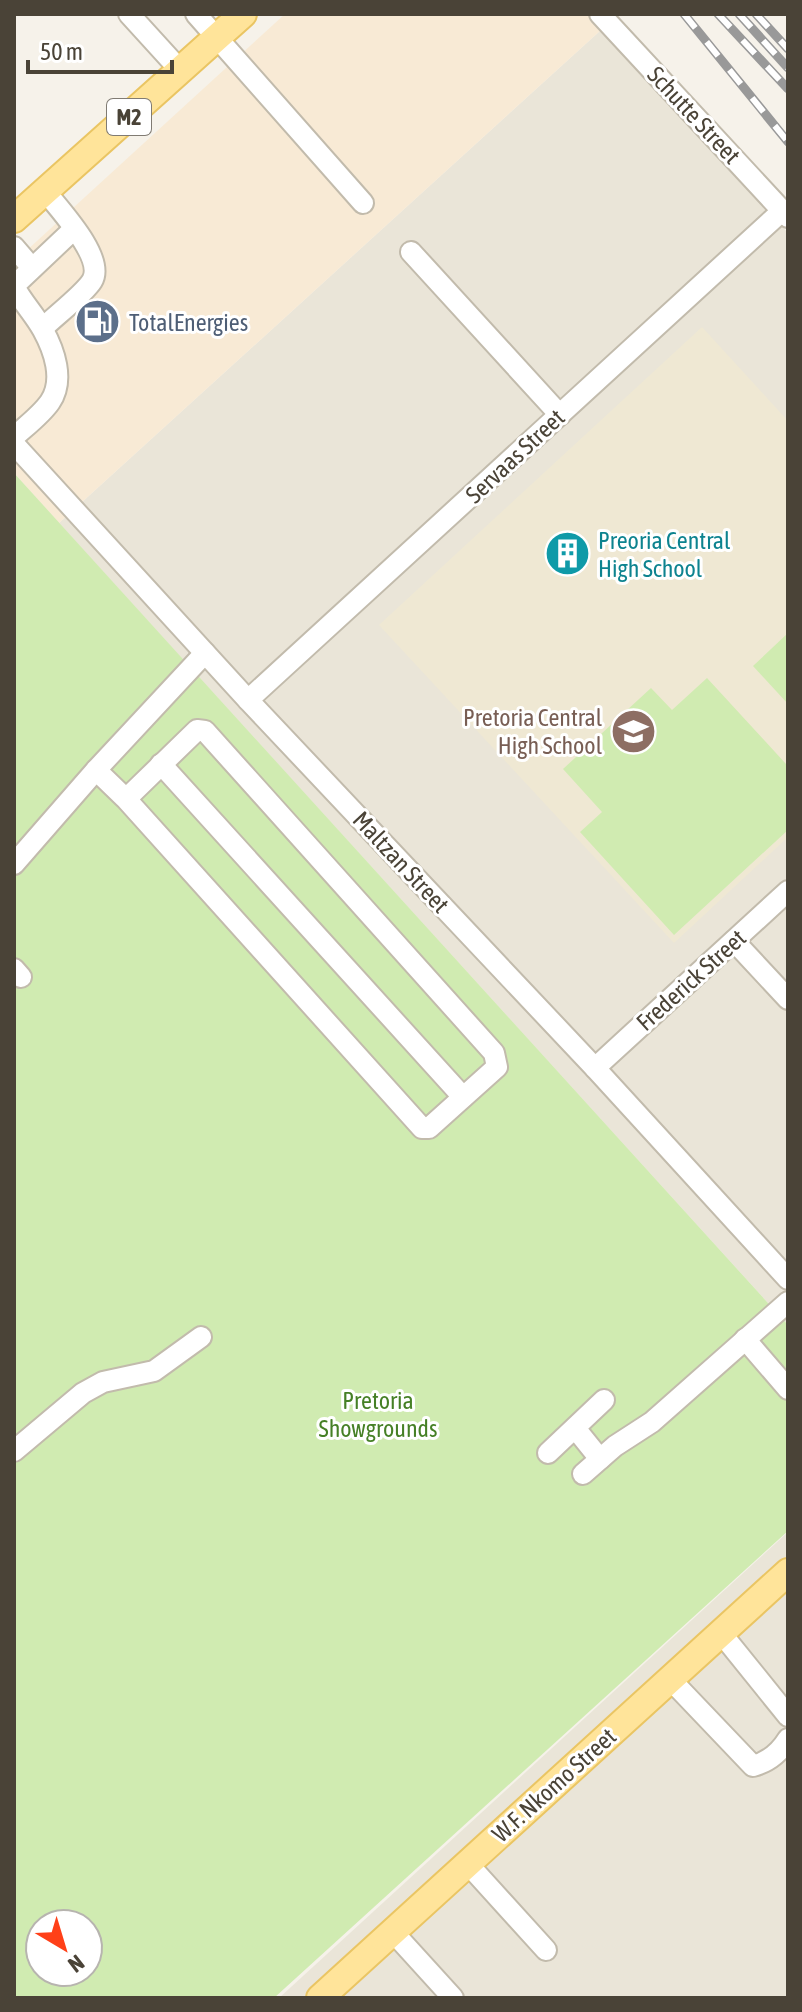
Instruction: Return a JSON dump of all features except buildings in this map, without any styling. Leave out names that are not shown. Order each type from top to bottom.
[{"type":"main road","name":"M2","points":[[14,219],[243,14]]},
{"type":"main road","name":"W.F. Nkomo Street","points":[[320,1998],[788,1572]]},
{"type":"street","points":[[129,14],[180,70]]},
{"type":"street","points":[[196,14],[363,203]]},
{"type":"street","name":"Schutte Street","points":[[600,14],[785,214]]},
{"type":"street","points":[[43,328],[91,283],[95,270],[87,246],[45,191]]},
{"type":"street","name":"Servaas Street","points":[[248,700],[785,214]]},
{"type":"street","points":[[14,437],[49,403],[55,393],[57,366],[43,328],[15,288],[74,229]]},
{"type":"street","points":[[14,247],[32,268]]},
{"type":"street","points":[[411,252],[560,415]]},
{"type":"street","name":"Maltzan Street","points":[[14,444],[248,700],[595,1068],[788,1279]]},
{"type":"street","points":[[14,864],[205,653]]},
{"type":"street","points":[[96,770],[126,799],[422,1128],[429,1128],[497,1067],[494,1053],[205,731],[197,730],[126,799]]},
{"type":"street","points":[[161,764],[463,1097]]},
{"type":"street","name":"Frederick Street","points":[[595,1068],[786,896]]},
{"type":"street","points":[[734,941],[788,999]]},
{"type":"street","points":[[583,1474],[615,1446],[652,1422],[788,1302]]},
{"type":"street","points":[[14,1451],[95,1385],[154,1371],[201,1337]]},
{"type":"street","points":[[745,1339],[788,1389]]},
{"type":"street","points":[[548,1453],[604,1400]]},
{"type":"street","points":[[575,1428],[600,1459]]},
{"type":"street","points":[[721,1633],[788,1716]]},
{"type":"street","points":[[670,1679],[753,1766],[762,1764],[782,1749],[788,1739]]},
{"type":"street","points":[[468,1864],[546,1950]]},
{"type":"street","points":[[393,1932],[453,1998]]},
{"type":"shaded area","points":[[285,14],[586,14],[601,30],[59,523],[14,473],[14,262]]},
{"type":"shaded area","points":[[601,30],[788,233],[788,1325],[59,523]]},
{"type":"shaded area","name":"Pretoria Central High School","points":[[702,327],[788,421],[788,837],[674,943],[379,625]]},
{"type":"shaded area","points":[[788,1532],[788,1998],[279,1998]]},
{"type":"green space","name":"Pretoria Showgrounds","points":[[14,473],[788,1325],[788,1531],[274,1998],[14,1998]]},
{"type":"green space","points":[[788,633],[788,704],[753,666]]},
{"type":"green space","points":[[707,678],[786,764],[788,762],[788,830],[674,935],[580,832],[602,812],[563,769],[651,688],[672,710]]},
{"type":"railway","points":[[684,14],[788,142]]},
{"type":"railway","points":[[718,14],[788,89]]},
{"type":"railway","points":[[739,14],[788,68]]},
{"type":"railway","points":[[756,14],[788,49]]},
{"type":"place","name":"TotalEnergies","points":[[98,322]]},
{"type":"place","name":"Preoria Central High School","points":[[567,554]]},
{"type":"place","name":"Pretoria Central High School","points":[[633,731]]}]
